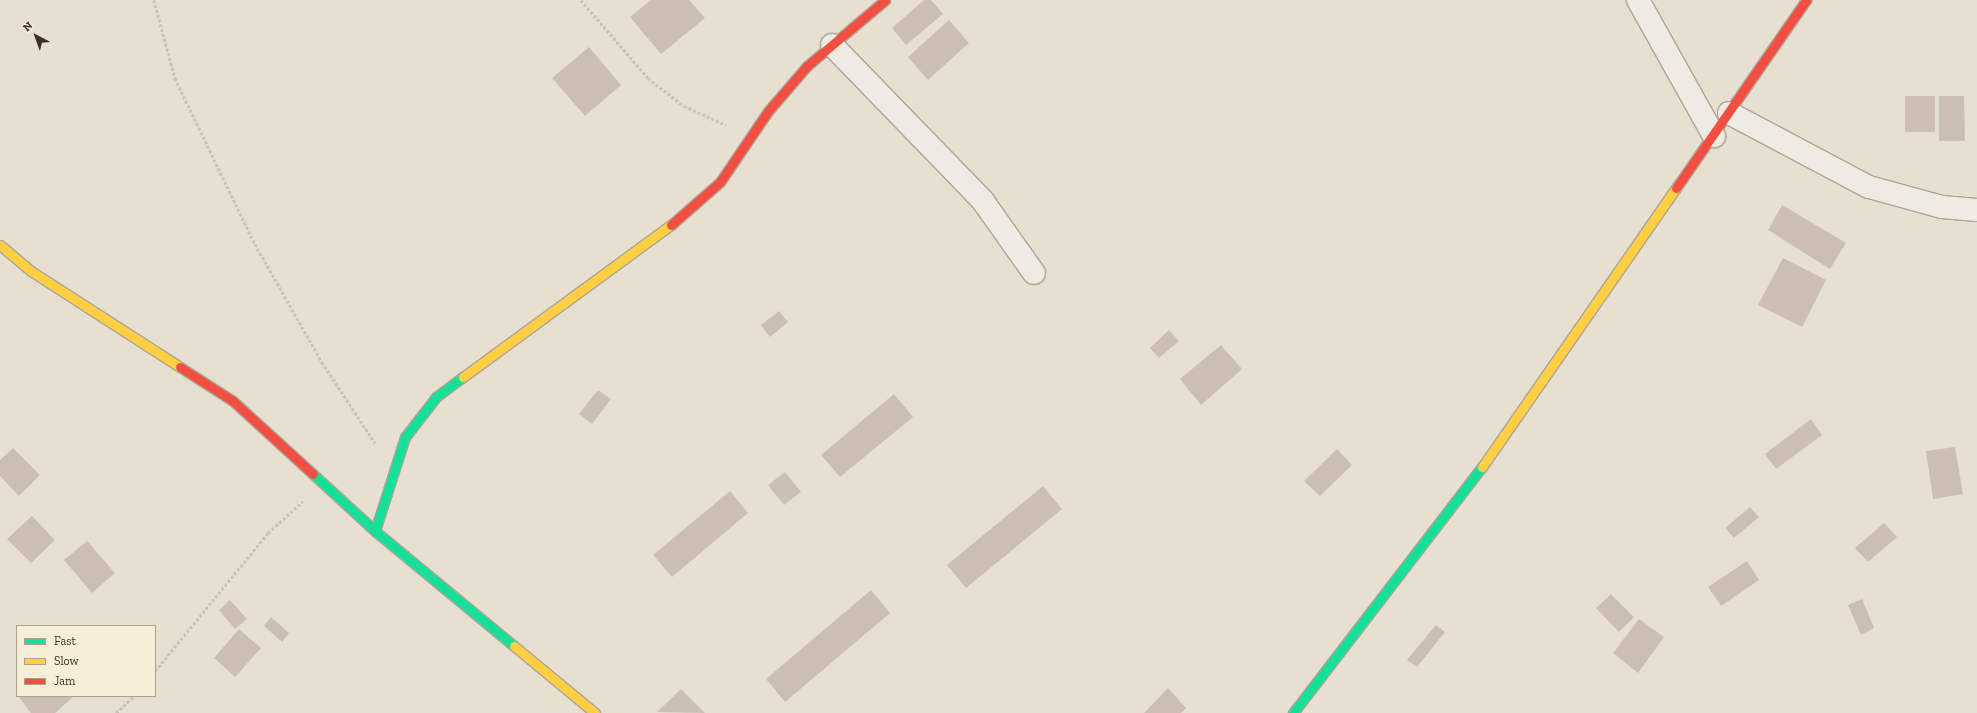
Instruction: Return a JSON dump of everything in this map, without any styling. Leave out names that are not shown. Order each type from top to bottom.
[{"type":"street","points":[[375,531],[393,471],[406,437],[436,397],[690,211],[720,182],[753,134],[807,66],[885,0]]},
{"type":"street","points":[[1638,0],[1714,136]]},
{"type":"street","points":[[1293,713],[1475,477],[1714,136],[1728,113],[1806,0]]},
{"type":"street","points":[[832,45],[983,201],[1034,273]]},
{"type":"street","points":[[1728,113],[1869,187],[1942,207],[1977,210]]},
{"type":"street","points":[[0,245],[30,270],[233,401],[324,482],[375,531],[595,713]]},
{"type":"path","points":[[154,0],[175,78],[255,244],[322,362],[393,471]]},
{"type":"path","points":[[582,0],[617,46],[654,83],[684,106],[711,121],[753,134]]},
{"type":"path","points":[[156,670],[268,532],[324,482]]},
{"type":"path","points":[[116,713],[133,697]]},
{"type":"building","points":[[651,0],[689,0],[705,18],[661,54],[630,17]]},
{"type":"building","points":[[924,0],[931,0],[943,14],[906,45],[892,28]]},
{"type":"building","points":[[949,20],[969,43],[928,80],[908,57]]},
{"type":"building","points":[[589,47],[621,85],[585,116],[552,78]]},
{"type":"building","points":[[1905,96],[1935,96],[1935,132],[1905,132]]},
{"type":"building","points":[[1939,96],[1964,96],[1965,141],[1939,141]]},
{"type":"building","points":[[1782,205],[1846,243],[1830,269],[1768,230]]},
{"type":"building","points":[[1783,258],[1826,280],[1802,327],[1758,305]]},
{"type":"building","points":[[779,311],[788,322],[770,337],[761,325]]},
{"type":"building","points":[[1169,330],[1179,341],[1159,358],[1150,348]]},
{"type":"building","points":[[1221,345],[1242,369],[1201,405],[1180,379]]},
{"type":"building","points":[[598,390],[611,399],[592,424],[579,414]]},
{"type":"building","points":[[894,394],[913,417],[840,477],[821,455]]},
{"type":"building","points":[[1811,419],[1822,435],[1776,469],[1765,454]]},
{"type":"building","points":[[1955,447],[1963,494],[1933,499],[1926,451]]},
{"type":"building","points":[[13,448],[40,475],[19,496],[0,476],[0,460]]},
{"type":"building","points":[[1337,449],[1352,465],[1320,496],[1304,481]]},
{"type":"building","points":[[785,472],[801,492],[784,505],[768,485]]},
{"type":"building","points":[[1043,486],[1062,509],[966,588],[947,565]]},
{"type":"building","points":[[730,491],[748,513],[672,577],[653,555]]},
{"type":"building","points":[[1750,507],[1759,517],[1734,538],[1725,528]]},
{"type":"building","points":[[32,516],[55,540],[31,563],[7,539]]},
{"type":"building","points":[[1884,523],[1897,537],[1868,562],[1855,548]]},
{"type":"building","points":[[87,541],[115,573],[92,593],[64,560]]},
{"type":"building","points":[[1747,561],[1759,580],[1721,606],[1708,587]]},
{"type":"building","points":[[871,590],[890,613],[785,702],[766,679]]},
{"type":"building","points":[[1611,594],[1634,617],[1619,632],[1596,608]]},
{"type":"building","points":[[1862,599],[1874,628],[1861,635],[1848,605]]},
{"type":"building","points":[[230,600],[247,619],[235,629],[219,610]]},
{"type":"building","points":[[271,617],[289,633],[282,642],[264,626]]},
{"type":"building","points":[[1639,619],[1664,637],[1638,673],[1613,653]]},
{"type":"building","points":[[1436,625],[1445,632],[1417,667],[1407,660]]},
{"type":"building","points":[[239,629],[261,648],[235,677],[214,658]]},
{"type":"building","points":[[1168,688],[1186,708],[1181,713],[1144,713]]},
{"type":"building","points":[[681,689],[705,713],[657,712]]},
{"type":"building","points":[[19,697],[73,697],[55,713],[31,713]]},
{"type":"traffic: fast","points":[[375,531],[405,437],[436,397],[463,377]]},
{"type":"traffic: fast","points":[[1293,713],[1482,467]]},
{"type":"traffic: fast","points":[[313,474],[375,531],[514,646]]},
{"type":"traffic: slow","points":[[1482,467],[1676,188]]},
{"type":"traffic: slow","points":[[463,377],[671,225]]},
{"type":"traffic: slow","points":[[0,245],[31,271],[180,367]]},
{"type":"traffic: slow","points":[[514,646],[595,713]]},
{"type":"traffic: jam","points":[[671,225],[720,182],[769,110],[807,66],[885,0]]},
{"type":"traffic: jam","points":[[1676,188],[1806,0]]},
{"type":"traffic: jam","points":[[180,367],[233,401],[313,474]]}]
